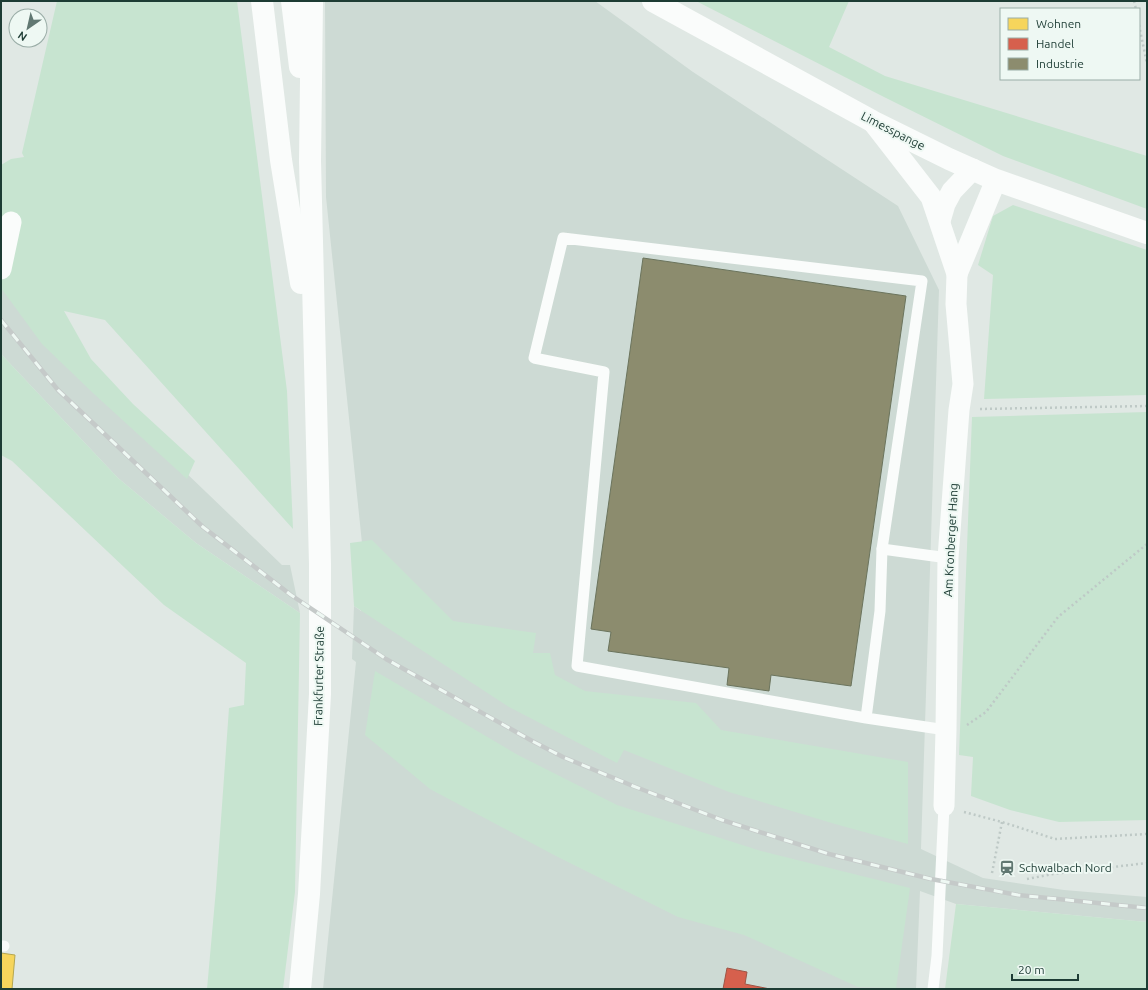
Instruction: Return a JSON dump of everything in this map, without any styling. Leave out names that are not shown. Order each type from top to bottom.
[{"type":"main road","points":[[262,1],[281,160],[314,362]]},
{"type":"main road","points":[[292,1],[310,162]]},
{"type":"main road","points":[[312,1],[310,162],[314,362]]},
{"type":"main road","name":"Limesspange","points":[[653,1],[872,121],[996,180],[1147,233]]},
{"type":"main road","name":"Frankfurter Straße","points":[[300,989],[309,894],[320,694],[320,564],[314,362]]},
{"type":"street","name":"Am Kronberger Hang","points":[[872,121],[931,197],[957,274],[956,304],[963,384],[959,410],[948,558],[944,806]]},
{"type":"street","points":[[940,221],[945,204],[952,191],[973,169]]},
{"type":"street","name":"Am Kronberger Hang","points":[[957,274],[996,180]]},
{"type":"street","points":[[1,269],[11,222]]},
{"type":"lane","points":[[866,718],[880,611],[882,549],[922,281],[563,238],[534,358],[604,372],[577,666],[866,718],[946,730]]},
{"type":"lane","points":[[882,549],[948,558]]},
{"type":"lane","points":[[933,989],[937,956],[944,806]]},
{"type":"path","points":[[1140,30],[1147,64]]},
{"type":"path","points":[[959,410],[1147,406]]},
{"type":"path","points":[[946,730],[960,730],[986,712],[1058,617],[1147,544]]},
{"type":"path","points":[[944,806],[1055,839],[1147,834]]},
{"type":"path","points":[[992,873],[1002,822]]},
{"type":"path","points":[[1027,879],[1053,874],[1147,863]]},
{"type":"shaded area","points":[[325,1],[595,1],[693,72],[898,206],[939,290],[921,849],[983,878],[1064,890],[1147,897],[1147,922],[956,904],[920,891],[916,989],[323,989],[356,662],[352,659],[354,606],[361,611],[365,572],[326,197]]},
{"type":"shaded area","points":[[1,274],[29,322],[282,565],[290,565],[300,613],[196,543],[118,478],[1,354]]},
{"type":"green space","points":[[57,1],[237,1],[287,391],[293,529],[105,320],[64,311],[91,359],[133,404],[195,461],[187,479],[42,344],[1,288],[1,165],[11,159],[24,157],[22,153],[46,48],[48,48],[48,40]]},
{"type":"green space","points":[[696,1],[849,1],[829,47],[885,76],[1147,156],[1147,209],[1003,156]]},
{"type":"green space","points":[[1013,205],[1147,250],[1147,395],[984,399],[993,275],[978,265],[993,216]]},
{"type":"green space","points":[[1,354],[118,478],[196,543],[300,613],[295,892],[283,989],[207,989],[229,708],[244,705],[246,663],[164,605],[12,461],[1,455]]},
{"type":"green space","points":[[1147,412],[1147,820],[1059,822],[1010,810],[971,796],[973,757],[959,755],[972,417]]},
{"type":"green space","points":[[372,540],[453,621],[536,633],[533,653],[550,653],[555,675],[585,691],[696,703],[721,730],[908,762],[908,844],[729,792],[624,750],[617,763],[509,707],[354,606],[350,543]]},
{"type":"green space","points":[[375,671],[518,755],[617,805],[761,851],[910,888],[896,988],[858,987],[744,935],[678,917],[554,855],[430,789],[365,735]]},
{"type":"green space","points":[[956,904],[1147,922],[1147,989],[945,989]]},
{"type":"building: Wohnen","points":[[1,953],[15,955],[12,989],[1,989]]},
{"type":"building: Handel","points":[[727,968],[747,972],[745,984],[770,989],[723,989]]},
{"type":"building: Industrie","points":[[643,258],[906,296],[851,686],[771,675],[769,691],[727,685],[729,668],[608,651],[611,632],[591,629]]},
{"type":"railway","points":[[1,320],[58,390],[203,527],[291,595],[386,659],[563,757],[722,820],[829,854],[931,879],[1018,895],[1147,908]]},
{"type":"place","name":"Schwalbach Nord","points":[[1007,868]]}]
